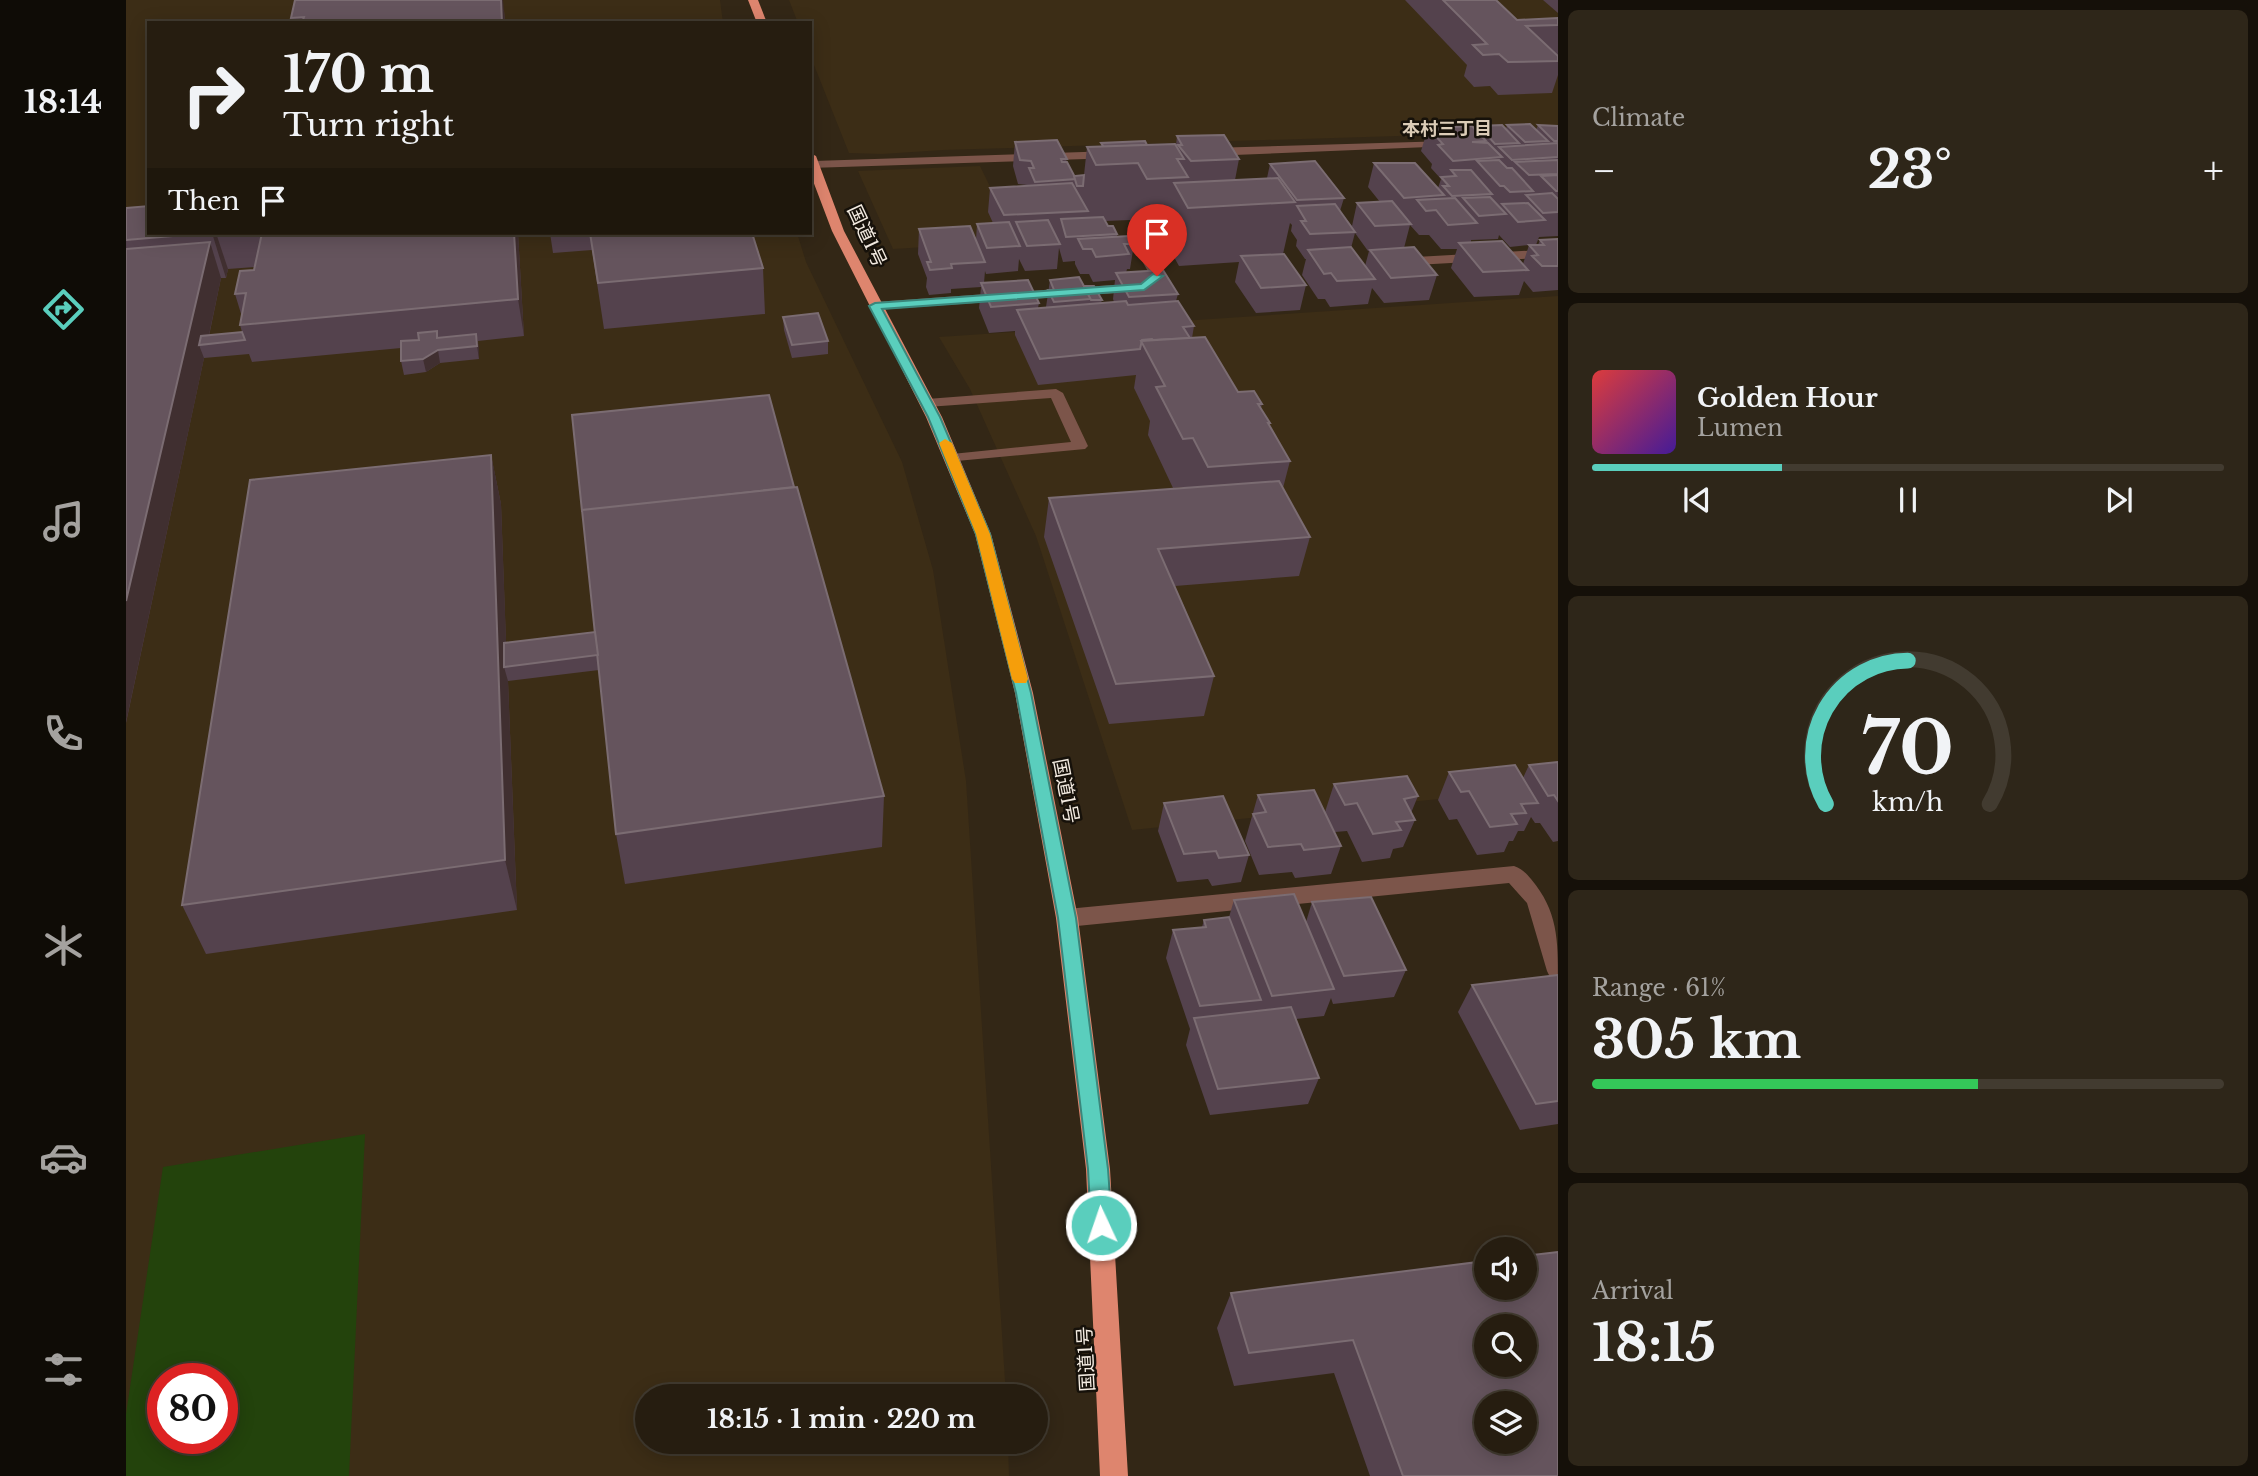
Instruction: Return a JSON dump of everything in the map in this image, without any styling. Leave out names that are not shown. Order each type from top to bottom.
[{"type":"highway","points":[[754,0],[761,21]]},
{"type":"highway","name":"国道1号","points":[[812,161],[838,231],[927,403],[983,534],[1024,693],[1067,918],[1098,1169],[1114,1476]]},
{"type":"street","points":[[1200,153],[1461,144]]},
{"type":"street","points":[[812,161],[1131,155]]},
{"type":"street","points":[[875,306],[1144,287],[1157,276],[1138,243]]},
{"type":"street","points":[[1382,262],[1558,253]]},
{"type":"street","points":[[927,403],[1056,393],[1080,446],[952,459]]},
{"type":"street","points":[[1067,918],[1514,874],[1537,900],[1558,971]]},
{"type":"shaded area","points":[[126,0],[720,0],[723,21],[147,21],[147,235],[798,235],[806,262],[902,462],[933,570],[966,781],[1005,1384],[635,1384],[635,1454],[1008,1454],[1009,1476],[126,1476]]},
{"type":"shaded area","points":[[789,0],[1558,0],[1558,131],[849,153],[812,60],[812,21],[797,21]]},
{"type":"shaded area","points":[[980,166],[1001,209],[1094,237],[893,249],[858,171]]},
{"type":"shaded area","points":[[1558,296],[1558,787],[1132,830],[1036,536],[970,389],[939,337]]},
{"type":"green space","points":[[365,1134],[349,1476],[126,1476],[126,1414],[163,1167]]},
{"type":"building","points":[[295,0],[501,0],[502,21],[303,21],[304,17],[291,18]]},
{"type":"building","points":[[1443,0],[1496,0],[1517,20],[1558,18],[1558,25],[1526,26],[1558,56],[1558,61],[1508,62],[1499,54],[1483,55],[1473,45],[1487,44]]},
{"type":"building","points":[[1530,124],[1548,141],[1525,142],[1507,125]]},
{"type":"building","points":[[1502,125],[1519,143],[1495,144],[1479,126]]},
{"type":"building","points":[[1538,125],[1558,126],[1558,141],[1554,141]]},
{"type":"building","points":[[1472,126],[1486,141],[1472,142],[1488,143],[1502,157],[1453,161],[1438,145],[1443,144],[1428,128]]},
{"type":"building","points":[[1224,135],[1239,159],[1191,161],[1178,145],[1182,145],[1177,136]]},
{"type":"building","points":[[1057,140],[1067,159],[1061,159],[1062,162],[1067,162],[1076,179],[1035,182],[1029,168],[1034,168],[1031,161],[1020,160],[1015,142]]},
{"type":"building","points":[[1145,141],[1147,145],[1104,147],[1101,143]]},
{"type":"building","points":[[1558,143],[1558,157],[1512,160],[1499,147]]},
{"type":"building","points":[[1175,144],[1184,159],[1177,159],[1188,177],[1147,179],[1138,163],[1096,165],[1087,147]]},
{"type":"building","points":[[1499,160],[1507,168],[1512,168],[1533,191],[1510,192],[1500,186],[1477,161]]},
{"type":"building","points":[[1558,160],[1558,174],[1529,175],[1515,162]]},
{"type":"building","points":[[1315,161],[1344,198],[1297,200],[1270,164]]},
{"type":"building","points":[[1374,163],[1415,163],[1444,195],[1404,198]]},
{"type":"building","points":[[1451,170],[1471,170],[1492,194],[1452,196],[1443,186],[1449,186],[1441,177],[1456,176]]},
{"type":"building","points":[[1084,175],[1083,186],[1077,186],[1074,176]]},
{"type":"building","points":[[1558,175],[1558,191],[1541,176]]},
{"type":"building","points":[[1278,178],[1295,202],[1188,208],[1174,183]]},
{"type":"building","points":[[1072,183],[1088,211],[1004,215],[990,188]]},
{"type":"building","points":[[1552,193],[1558,199],[1558,212],[1543,213],[1526,195]]},
{"type":"building","points":[[1490,197],[1506,214],[1479,216],[1463,198]]},
{"type":"building","points":[[1455,198],[1477,223],[1448,225],[1436,210],[1426,211],[1417,200]]},
{"type":"building","points":[[1392,201],[1411,224],[1375,226],[1357,203]]},
{"type":"building","points":[[1528,203],[1545,220],[1518,222],[1502,204]]},
{"type":"building","points":[[1335,204],[1355,232],[1310,234],[1301,221],[1306,221],[1297,206]]},
{"type":"building","points":[[147,206],[147,235],[185,235],[126,240],[126,208]]},
{"type":"building","points":[[1103,217],[1117,234],[1066,237],[1061,219]]},
{"type":"building","points":[[1048,220],[1060,244],[1027,246],[1016,222]]},
{"type":"building","points":[[1009,222],[1020,246],[987,248],[977,224]]},
{"type":"building","points":[[970,226],[985,262],[951,264],[952,268],[930,270],[927,262],[931,262],[919,229]]},
{"type":"building","points":[[262,235],[514,235],[518,299],[240,325],[246,293],[235,294],[240,271],[254,270]]},
{"type":"building","points":[[590,235],[753,235],[763,268],[598,283]]},
{"type":"building","points":[[1129,236],[1134,244],[1124,244],[1129,254],[1096,257],[1092,249],[1083,249],[1078,239]]},
{"type":"building","points":[[1558,239],[1558,266],[1542,266],[1532,256],[1538,255],[1529,245],[1544,245],[1540,240]]},
{"type":"building","points":[[1502,241],[1528,270],[1483,272],[1459,243]]},
{"type":"building","points":[[210,242],[126,601],[126,249]]},
{"type":"building","points":[[1351,247],[1375,279],[1337,281],[1331,273],[1324,274],[1308,250]]},
{"type":"building","points":[[1414,247],[1437,275],[1391,278],[1370,250]]},
{"type":"building","points":[[1284,254],[1306,285],[1261,288],[1241,256]]},
{"type":"building","points":[[1163,270],[1178,294],[1129,297],[1116,273]]},
{"type":"building","points":[[1079,277],[1091,299],[1054,302],[1048,290],[1054,290],[1050,280]]},
{"type":"building","points":[[1028,280],[1039,303],[991,307],[981,283]]},
{"type":"building","points":[[1084,286],[1094,286],[1102,300],[1091,300]]},
{"type":"building","points":[[1126,301],[1128,305],[1178,301],[1194,326],[1183,327],[1190,338],[1142,340],[1140,349],[1040,359],[1017,310]]},
{"type":"building","points":[[818,313],[828,341],[792,345],[783,317]]},
{"type":"building","points":[[437,331],[437,338],[476,334],[477,346],[438,350],[423,359],[401,361],[401,341],[419,340],[418,333]]},
{"type":"building","points":[[242,332],[245,340],[199,345],[201,336]]},
{"type":"building","points":[[1205,337],[1238,392],[1254,391],[1262,404],[1258,404],[1290,461],[1208,467],[1193,438],[1183,439],[1156,387],[1165,386],[1141,341]]},
{"type":"building","points":[[769,395],[794,487],[582,511],[572,415]]},
{"type":"building","points":[[491,455],[505,860],[182,905],[250,480]]},
{"type":"building","points":[[1279,481],[1310,537],[1158,549],[1214,676],[1116,684],[1049,498]]},
{"type":"building","points":[[797,487],[884,796],[616,834],[582,510]]},
{"type":"building","points":[[595,632],[598,655],[504,667],[504,643]]},
{"type":"building","points":[[1558,762],[1558,801],[1554,795],[1548,796],[1529,765]]},
{"type":"building","points":[[1515,765],[1538,803],[1521,804],[1526,813],[1511,814],[1517,824],[1490,827],[1469,791],[1461,792],[1449,772]]},
{"type":"building","points":[[1407,776],[1418,796],[1404,799],[1415,820],[1396,822],[1401,830],[1373,834],[1357,803],[1345,805],[1334,784]]},
{"type":"building","points":[[1314,790],[1341,846],[1304,850],[1301,844],[1268,847],[1253,814],[1266,812],[1258,795]]},
{"type":"building","points":[[1223,796],[1249,855],[1219,858],[1216,851],[1184,854],[1164,803]]},
{"type":"building","points":[[1294,894],[1334,989],[1272,996],[1234,900]]},
{"type":"building","points":[[1371,897],[1406,970],[1344,976],[1312,902]]},
{"type":"building","points":[[1229,917],[1261,1000],[1200,1006],[1173,930],[1206,927],[1204,920]]},
{"type":"building","points":[[1558,975],[1558,1101],[1536,1104],[1472,985]]},
{"type":"building","points":[[1291,1007],[1319,1078],[1218,1089],[1194,1018]]},
{"type":"building","points":[[1558,1252],[1558,1476],[1403,1476],[1353,1340],[1249,1353],[1231,1293],[1474,1263],[1474,1300],[1537,1300],[1537,1254]]},
{"type":"slow traffic","points":[[945,443],[983,534],[1020,679]]},
{"type":"district","name":"本村三丁目","points":[[1447,129]]},
{"type":"route","points":[[1101,1225],[1098,1169],[1067,918],[1024,693],[983,534],[934,417],[875,306],[1144,287],[1157,276]]}]
